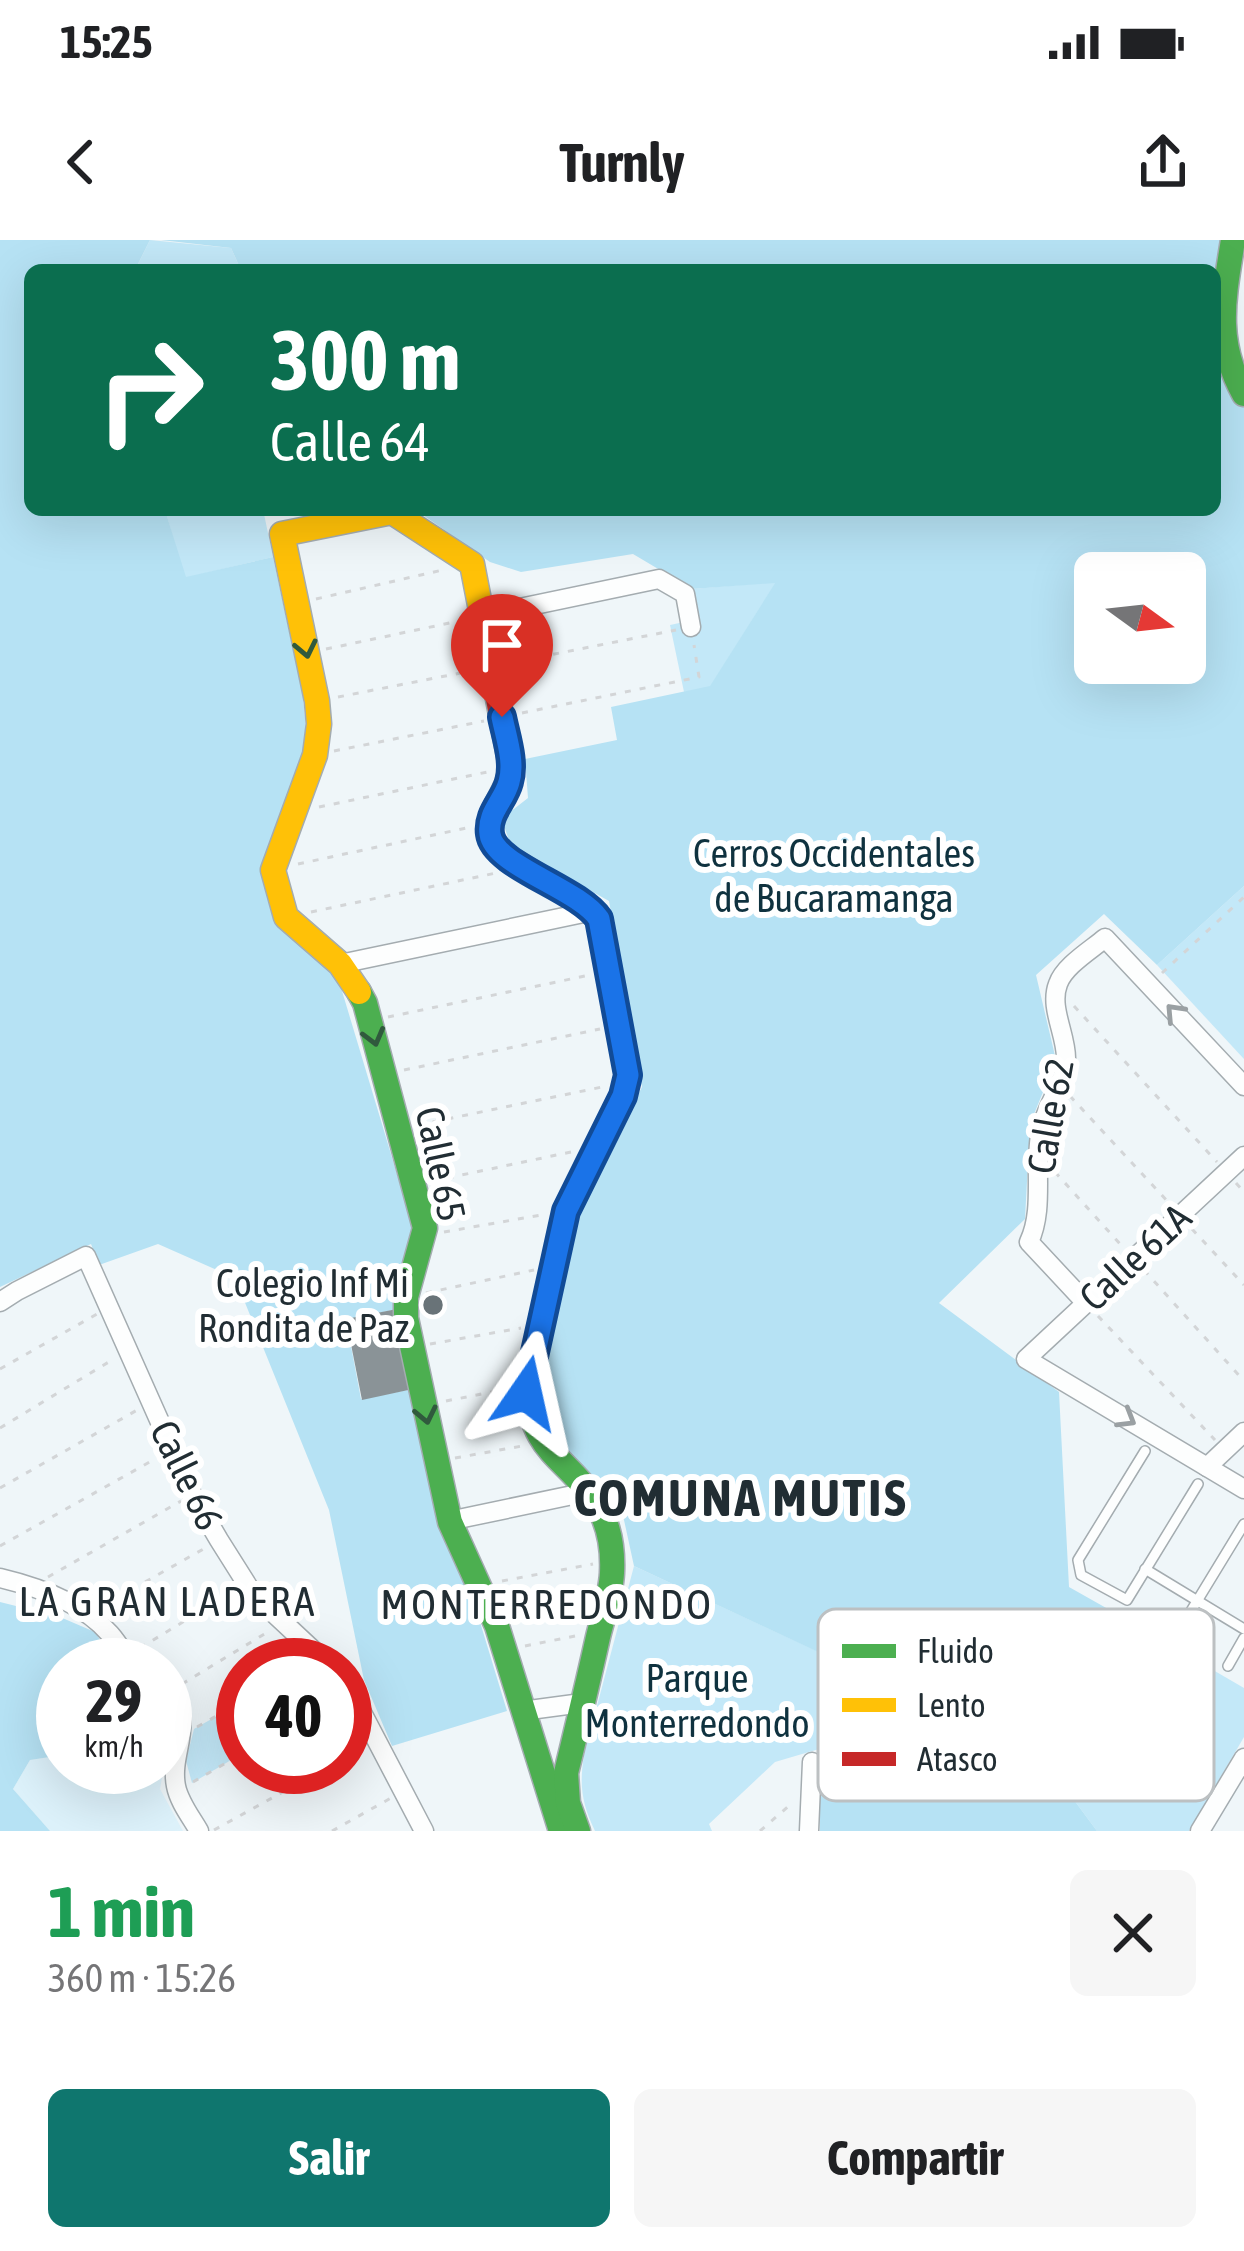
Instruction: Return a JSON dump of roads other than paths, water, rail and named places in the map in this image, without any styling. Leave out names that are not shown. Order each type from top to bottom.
[{"type":"street","points":[[1233,240],[1222,342],[1244,394]]},
{"type":"street","name":"Calle 65","points":[[372,516],[282,534],[319,724],[315,755],[273,870],[286,917],[340,964],[361,994],[370,1021],[424,1235],[406,1297],[406,1318],[449,1521],[504,1650],[522,1711],[578,1831]]},
{"type":"street","points":[[398,516],[472,564],[512,767],[508,786],[495,807],[490,837],[500,854],[599,919],[628,1082],[566,1211],[527,1385],[532,1426],[602,1513],[612,1561],[612,1580],[582,1703],[554,1778]]},
{"type":"street","points":[[482,616],[659,580],[685,594],[691,627]]},
{"type":"street","points":[[340,964],[593,911]]},
{"type":"street","name":"Calle 62","points":[[1086,1303],[1029,1242],[1036,1219],[1040,1134],[1066,1057],[1055,999],[1060,977],[1105,938],[1244,1086]]},
{"type":"street","name":"Calle 61A","points":[[1202,1475],[1026,1359],[1244,1156]]},
{"type":"street","name":"Calle 66","points":[[0,1302],[86,1256],[193,1494],[246,1583],[300,1638]]},
{"type":"street","points":[[1244,1432],[1202,1475],[1244,1489]]},
{"type":"street","points":[[449,1521],[587,1492]]},
{"type":"street","points":[[0,1578],[87,1615],[113,1638]]},
{"type":"street","points":[[522,1711],[582,1703]]},
{"type":"street","points":[[372,1731],[424,1831]]},
{"type":"street","points":[[1201,1831],[1236,1790],[1244,1758]]},
{"type":"street","points":[[809,1831],[812,1762]]},
{"type":"street","name":"Calle 65","points":[[554,1778],[561,1831]]},
{"type":"street","points":[[179,1794],[199,1831]]},
{"type":"lane","points":[[1145,1451],[1078,1561],[1082,1574],[1126,1600],[1202,1475]]},
{"type":"lane","points":[[1192,1609],[1244,1524]]},
{"type":"lane","points":[[1145,1569],[1209,1609]]},
{"type":"lane","points":[[1214,1612],[1244,1634],[1228,1666]]},
{"type":"place","name":"Colegio Inf Mi Rondita de Paz","points":[[433,1305]]},
{"type":"district","name":"COMUNA MUTIS","points":[[741,1497]]},
{"type":"district","name":"LA GRAN LADERA","points":[[168,1601]]},
{"type":"district","name":"MONTERREDONDO","points":[[547,1604]]},
{"type":"park label","name":"Cerros Occidentales de Bucaramanga","points":[[834,876]]},
{"type":"park label","name":"Parque Monterredondo","points":[[697,1700]]}]
